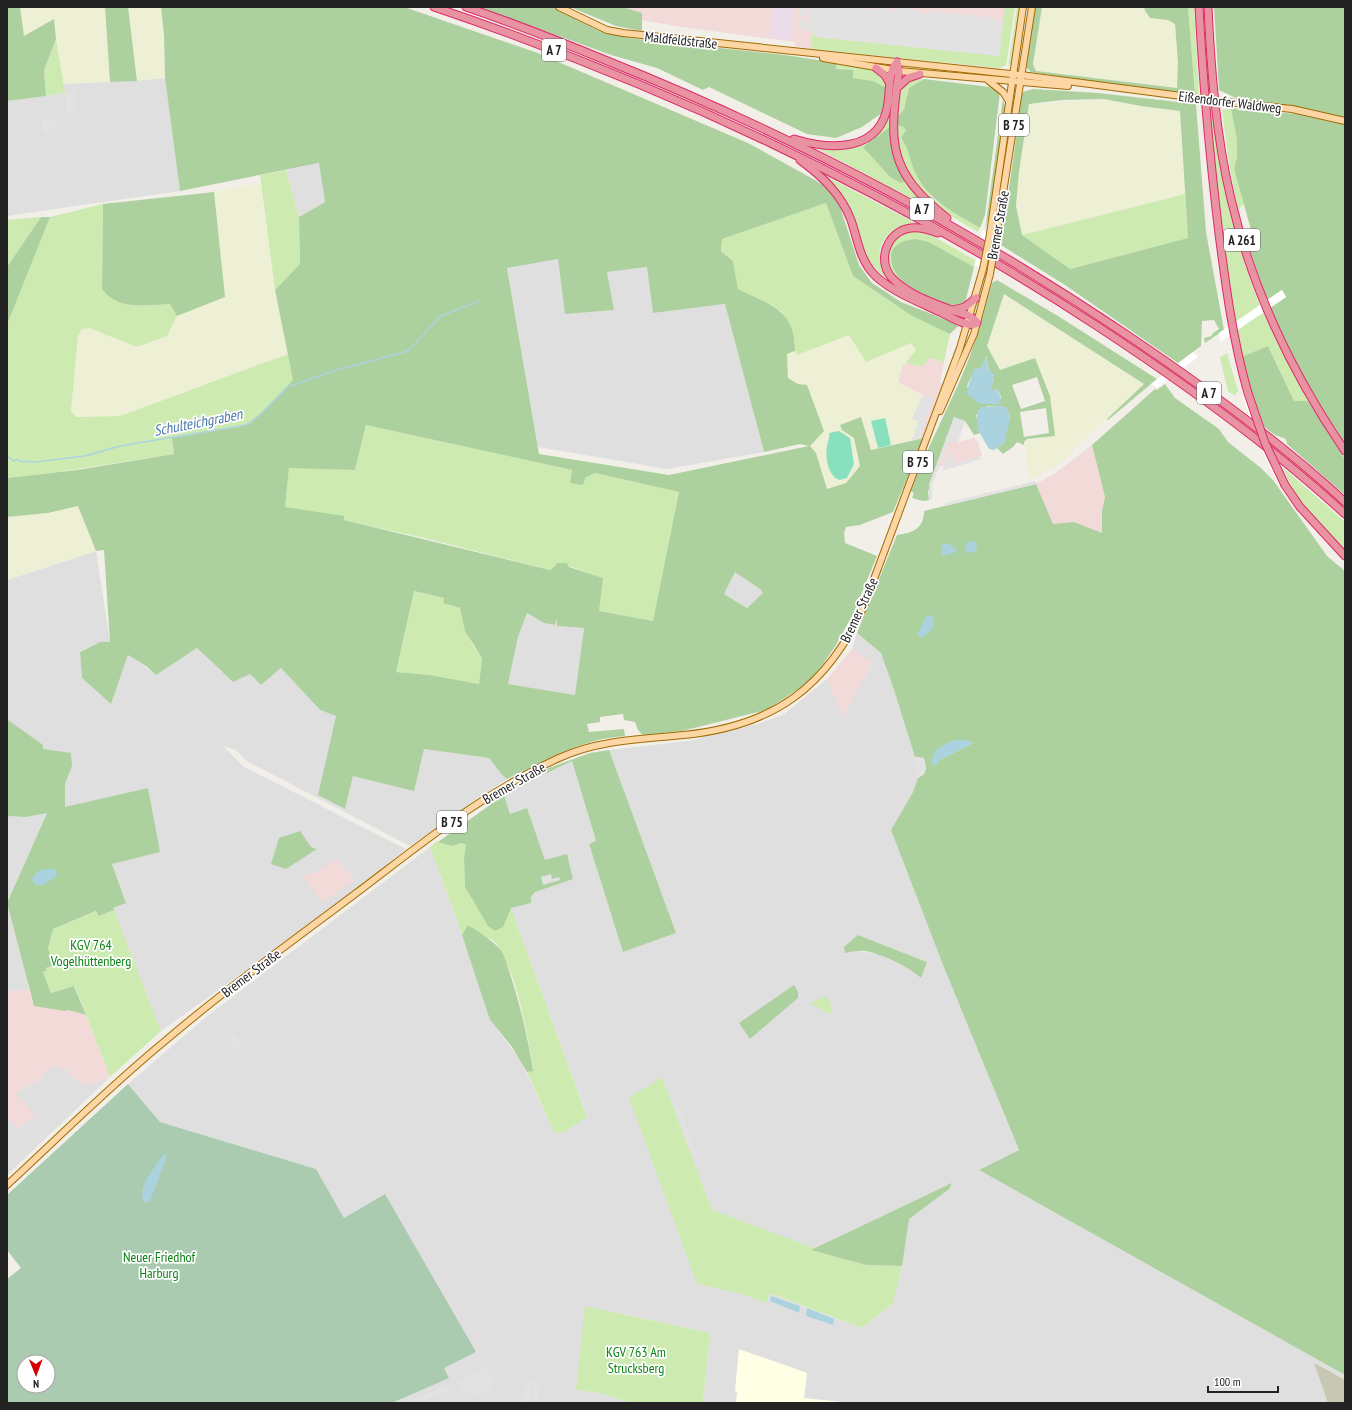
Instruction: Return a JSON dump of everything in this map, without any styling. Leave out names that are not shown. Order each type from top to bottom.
[{"type":"highway","name":"A 7","points":[[434,7],[534,43],[673,98],[786,149],[877,196],[958,241],[1070,308],[1192,391],[1276,455],[1345,514]]},
{"type":"highway","name":"A 7","points":[[466,7],[657,80],[772,132],[873,182],[964,232],[1065,294],[1211,394],[1310,471],[1345,502]]},
{"type":"highway","name":"A 261","points":[[1199,7],[1202,70],[1214,191],[1231,323],[1248,393],[1264,443],[1285,484],[1300,507],[1345,556]]},
{"type":"highway","name":"A 261","points":[[1208,7],[1212,71],[1221,152],[1242,240],[1264,301],[1287,351],[1313,399],[1345,451]]},
{"type":"highway","points":[[772,132],[824,146],[841,146],[857,142],[870,135],[881,123],[887,108],[897,62]]},
{"type":"highway","points":[[876,68],[885,75],[893,86],[893,135],[896,153],[903,171],[926,202],[964,232]]},
{"type":"highway","points":[[893,86],[908,78],[920,74]]},
{"type":"highway","points":[[786,149],[825,180],[837,195],[851,220],[861,255],[871,272],[879,279],[901,292],[968,324],[977,324],[975,319],[915,294],[898,284],[888,271],[884,261],[888,243],[892,237],[899,232],[911,228],[934,231],[958,241]]},
{"type":"highway","points":[[951,310],[964,307],[976,298]]},
{"type":"main road","name":"Maldfeldstraße","points":[[559,7],[608,30],[623,33],[808,54],[1012,74]]},
{"type":"main road","name":"Bremer Straße","points":[[7,1185],[133,1068],[189,1021],[409,853],[486,798],[561,756],[580,750],[607,743],[700,733],[740,724],[763,716],[784,705],[804,690],[826,668],[854,628],[929,432],[976,298],[990,234],[1012,74],[1023,7]]},
{"type":"main road","name":"Bremer Straße","points":[[929,432],[956,377],[977,324],[990,274],[1032,7]]},
{"type":"main road","name":"Maldfeldstraße","points":[[808,54],[896,71],[1012,82]]},
{"type":"main road","name":"Eißendorfer Waldweg","points":[[1012,74],[1114,89],[1292,109],[1345,121]]},
{"type":"main road","points":[[988,80],[1003,92],[1009,101]]},
{"type":"main road","name":"Eißendorfer Waldweg","points":[[1012,82],[1114,89]]},
{"type":"shaded area","points":[[20,7],[105,7],[110,82],[63,84],[54,20],[24,36]]},
{"type":"shaded area","points":[[128,7],[161,7],[164,35],[165,78],[137,81]]},
{"type":"shaded area","points":[[593,7],[1015,7],[1006,65],[1000,68],[795,47],[795,42],[681,27],[608,14]]},
{"type":"shaded area","points":[[773,7],[794,7],[791,40],[770,38]]},
{"type":"shaded area","points":[[800,7],[805,7],[805,9],[809,10],[809,7],[877,9],[877,7],[889,7],[889,10],[895,11],[897,7],[918,10],[917,13],[932,14],[932,11],[995,18],[995,21],[1003,22],[999,56],[815,37],[816,33],[807,32],[807,27],[803,26],[803,30],[798,29],[799,18],[804,19],[804,22],[807,23],[808,14],[805,13],[804,17],[799,16]]},
{"type":"shaded area","points":[[1042,7],[1147,7],[1144,9],[1160,19],[1168,20],[1175,24],[1178,62],[1177,89],[1036,71],[1033,64]]},
{"type":"shaded area","points":[[165,78],[180,191],[7,216],[7,101],[65,92],[63,84]]},
{"type":"shaded area","points":[[74,90],[76,107],[71,112],[67,112],[65,92]]},
{"type":"shaded area","points":[[1104,99],[1180,111],[1185,194],[1022,235],[1016,206],[1019,172],[1029,104]]},
{"type":"shaded area","points":[[55,119],[55,127],[51,128],[51,131],[44,133],[42,120]]},
{"type":"shaded area","points":[[320,163],[325,202],[299,217],[286,170]]},
{"type":"shaded area","points":[[260,183],[275,290],[288,354],[120,416],[76,417],[71,411],[78,335],[82,329],[89,328],[137,347],[167,336],[177,316],[225,297],[214,192]]},
{"type":"shaded area","points":[[558,258],[565,313],[614,310],[607,272],[648,267],[653,313],[725,304],[764,452],[667,469],[538,447],[507,267]]},
{"type":"shaded area","points":[[1004,294],[1145,385],[1087,437],[1063,461],[1038,476],[1029,479],[1024,442],[1027,439],[1055,436],[1035,358],[1000,370],[987,346]]},
{"type":"shaded area","points":[[849,335],[873,359],[911,343],[916,350],[905,365],[903,365],[898,382],[923,395],[912,418],[919,421],[912,440],[871,450],[861,417],[842,430],[854,438],[860,466],[846,483],[827,489],[810,446],[815,439],[804,383],[798,384],[788,378],[787,354],[795,351],[797,355]]},
{"type":"shaded area","points":[[930,358],[944,362],[940,383],[942,384],[922,438],[912,440],[918,421],[898,382],[903,364],[906,362],[921,367]]},
{"type":"shaded area","points":[[923,395],[933,398],[920,438],[912,440],[918,421],[912,419]]},
{"type":"shaded area","points":[[955,414],[958,442],[975,438],[976,441],[978,441],[982,456],[934,468]]},
{"type":"shaded area","points":[[954,417],[965,421],[958,442],[949,442],[932,485],[932,499],[929,500],[929,484]]},
{"type":"shaded area","points":[[1092,445],[1105,497],[1102,511],[1102,534],[1074,522],[1053,525],[1036,484],[1054,474]]},
{"type":"shaded area","points":[[950,449],[954,463],[980,456],[981,459],[942,471]]},
{"type":"shaded area","points":[[1035,481],[1036,484],[945,506],[945,503]]},
{"type":"shaded area","points":[[78,506],[96,551],[7,580],[7,517],[48,513]]},
{"type":"shaded area","points":[[96,551],[110,642],[100,642],[80,651],[82,678],[111,704],[128,654],[156,675],[197,648],[222,672],[250,674],[261,685],[281,668],[320,710],[336,716],[318,795],[345,809],[353,776],[424,749],[489,758],[507,779],[410,846],[247,761],[236,750],[223,746],[244,767],[406,849],[307,927],[161,1031],[113,908],[126,902],[112,864],[148,788],[65,808],[65,784],[72,766],[43,749],[8,720],[7,731],[7,580]]},
{"type":"shaded area","points":[[735,571],[760,589],[763,593],[747,608],[724,594]]},
{"type":"shaded area","points":[[527,613],[544,623],[555,625],[558,619],[557,626],[584,628],[575,695],[508,684],[518,637]]},
{"type":"shaded area","points":[[857,633],[881,653],[894,690],[915,757],[918,778],[913,792],[891,830],[943,965],[1019,1150],[979,1170],[1345,1375],[1345,1403],[703,1403],[710,1333],[610,1311],[576,1390],[600,1393],[632,1403],[392,1403],[449,1377],[443,1368],[385,1194],[344,1218],[316,1169],[160,1122],[128,1084],[206,1017],[430,847],[480,986],[490,1020],[521,1061],[554,1132],[562,1133],[587,1116],[511,908],[531,903],[531,897],[537,890],[573,878],[545,861],[527,808],[510,814],[504,795],[537,772],[543,770],[546,774],[572,761],[596,842],[589,844],[623,952],[675,933],[609,750],[689,741],[761,723],[784,714],[827,679],[843,717],[872,663],[852,649]],"holes":[[[858,935],[927,962],[921,977],[915,972],[878,954],[858,951]],[[662,1077],[712,1210],[836,1258],[902,1266],[893,1303],[862,1328],[769,1293],[766,1303],[742,1294],[697,1284]]]},
{"type":"shaded area","points":[[852,649],[872,663],[843,717],[827,679]]},
{"type":"shaded area","points":[[915,757],[924,758],[926,768],[924,774],[918,778]]},
{"type":"shaded area","points":[[47,812],[7,903],[7,816],[26,817]]},
{"type":"shaded area","points":[[337,858],[354,880],[323,903],[303,876],[318,872]]},
{"type":"shaded area","points":[[551,874],[552,879],[559,877],[560,880],[543,885],[541,877]]},
{"type":"shaded area","points":[[7,903],[26,976],[29,990],[7,991]]},
{"type":"shaded area","points":[[29,990],[34,1006],[68,1010],[86,1015],[110,1077],[92,1085],[79,1083],[64,1067],[59,1070],[54,1064],[37,1081],[16,1093],[35,1115],[18,1128],[7,1118],[7,991]]},
{"type":"shaded area","points":[[235,1033],[241,1046],[237,1048],[233,1046],[229,1038]]},
{"type":"shaded area","points":[[54,1064],[64,1067],[92,1085],[110,1077],[7,1175],[7,1118],[18,1128],[16,1093],[37,1081]]},
{"type":"shaded area","points":[[678,1105],[699,1163],[696,1164],[675,1107]]},
{"type":"shaded area","points":[[739,1349],[807,1373],[804,1398],[852,1403],[736,1403],[737,1392],[735,1391]]},
{"type":"shaded area","points":[[1314,1363],[1345,1380],[1345,1403],[1328,1403]]},
{"type":"shaded area","points":[[490,1368],[490,1373],[459,1385],[457,1381]]},
{"type":"shaded area","points":[[487,1376],[491,1376],[494,1383],[491,1385],[490,1392],[483,1391],[482,1395],[462,1392],[461,1386]]},
{"type":"shaded area","points":[[525,1380],[532,1381],[530,1403],[522,1403]]},
{"type":"shaded area","points":[[535,1381],[540,1382],[538,1403],[533,1403]]},
{"type":"shaded area","points":[[448,1385],[449,1390],[417,1403],[415,1400]]},
{"type":"green space","points":[[7,7],[20,7],[24,36],[54,19],[56,39],[44,70],[46,96],[7,101]]},
{"type":"green space","points":[[105,7],[128,7],[137,81],[110,82]]},
{"type":"green space","points":[[161,7],[404,7],[535,52],[748,143],[829,189],[840,207],[859,265],[872,283],[901,302],[959,325],[950,334],[912,316],[853,276],[826,203],[722,239],[721,251],[733,261],[738,289],[778,310],[791,326],[794,337],[795,351],[787,354],[788,378],[798,384],[807,385],[824,431],[810,446],[816,453],[827,489],[846,483],[860,466],[854,438],[842,430],[840,425],[861,417],[871,450],[924,438],[893,512],[860,525],[846,527],[844,533],[845,543],[877,556],[853,614],[836,645],[812,680],[766,710],[682,731],[643,735],[638,730],[635,722],[624,720],[623,714],[600,717],[600,722],[587,724],[589,732],[624,729],[625,736],[593,741],[578,746],[507,779],[489,758],[424,749],[414,791],[353,776],[345,809],[318,795],[336,716],[320,710],[281,668],[261,685],[250,674],[233,682],[197,648],[156,675],[146,666],[128,655],[111,704],[82,678],[80,652],[100,642],[110,642],[104,550],[96,551],[78,506],[48,513],[7,517],[7,478],[77,470],[174,454],[172,438],[238,427],[251,423],[293,380],[275,290],[300,264],[299,217],[325,202],[319,163],[180,191],[165,78],[164,35]],"holes":[[[558,259],[565,314],[614,310],[607,272],[647,267],[653,313],[725,304],[764,452],[800,444],[809,446],[669,475],[539,454],[507,268]],[[366,425],[572,470],[570,483],[583,485],[585,478],[595,473],[679,492],[653,621],[599,611],[603,578],[569,567],[567,563],[558,563],[550,570],[344,520],[344,516],[285,507],[289,468],[355,470]],[[735,572],[760,589],[763,593],[747,608],[724,594]],[[414,591],[444,598],[443,603],[460,608],[465,631],[482,658],[479,684],[430,675],[396,672]],[[527,613],[544,623],[555,625],[557,619],[557,626],[584,628],[575,695],[508,684],[518,637]]]},
{"type":"green space","points":[[479,7],[552,7],[597,30],[628,38],[785,55],[837,63],[836,69],[853,70],[853,78],[873,81],[887,88],[882,113],[862,127],[836,138],[807,134],[709,87],[703,90],[657,68],[611,55]]},
{"type":"green space","points":[[570,7],[622,7],[642,13],[642,31],[616,26]]},
{"type":"green space","points":[[1005,7],[1015,7],[1006,65],[1000,68],[813,49],[811,43],[812,35],[815,33],[816,37],[999,55]]},
{"type":"green space","points":[[1017,7],[1020,7],[1011,63],[1008,68]]},
{"type":"green space","points":[[1035,7],[1042,7],[1033,64],[1036,71],[1177,88],[1178,62],[1175,24],[1168,20],[1150,18],[1144,9],[1147,7],[1188,7],[1195,94],[1172,93],[1031,72],[1027,68],[1027,62]]},
{"type":"green space","points":[[1188,7],[1194,7],[1199,94],[1195,94]]},
{"type":"green space","points":[[1214,7],[1345,7],[1345,119],[1285,104],[1240,100],[1219,90]]},
{"type":"green space","points":[[56,39],[65,92],[46,96],[44,70]]},
{"type":"green space","points":[[837,63],[874,71],[880,75],[887,88],[873,81],[853,78],[836,69]]},
{"type":"green space","points":[[1206,65],[1214,121],[1229,204],[1243,258],[1264,315],[1308,401],[1294,401],[1268,346],[1241,357],[1234,321],[1224,248]]},
{"type":"green space","points":[[893,78],[896,78],[890,127],[864,147],[890,177],[901,183],[906,181],[924,205],[816,148],[839,150],[857,146],[879,131]]},
{"type":"green space","points":[[914,79],[924,79],[909,88],[904,109],[896,119],[902,87],[904,84]]},
{"type":"green space","points":[[924,79],[990,87],[1000,92],[985,215],[980,228],[943,205],[927,191],[915,172],[908,150],[901,138],[906,130],[903,127],[896,125],[896,119],[904,109],[909,88]]},
{"type":"green space","points":[[1033,89],[1098,93],[1196,104],[1206,232],[1224,330],[1205,343],[1204,338],[1212,336],[1212,334],[1219,329],[1214,320],[1202,321],[1201,346],[1178,363],[1065,285],[1001,245],[1023,92]],"holes":[[[1104,99],[1180,111],[1188,238],[1070,269],[1022,235],[1016,206],[1019,172],[1029,104],[1062,100]]]},
{"type":"green space","points":[[1003,98],[1005,108],[991,208],[985,231]]},
{"type":"green space","points":[[1231,108],[1237,140],[1237,157],[1234,169],[1244,204],[1238,210],[1229,164],[1222,110]]},
{"type":"green space","points":[[1231,108],[1296,114],[1345,125],[1345,444],[1309,388],[1289,350],[1270,307],[1286,297],[1282,290],[1267,300],[1246,238],[1253,237],[1234,169],[1237,157],[1237,140]]},
{"type":"green space","points":[[896,125],[903,127],[906,130],[901,138],[906,145],[915,172],[933,199],[980,228],[978,232],[941,209],[919,189],[903,165],[898,147]]},
{"type":"green space","points":[[890,127],[894,153],[906,181],[901,183],[890,177],[863,147]]},
{"type":"green space","points":[[286,170],[299,217],[300,264],[275,290],[260,175]]},
{"type":"green space","points":[[822,174],[917,224],[902,227],[890,233],[885,238],[880,252],[880,260],[887,280],[866,258],[851,214]]},
{"type":"green space","points":[[214,192],[225,297],[177,316],[170,304],[124,304],[116,301],[102,289],[103,204]]},
{"type":"green space","points":[[1185,194],[1188,238],[1070,269],[1022,235]]},
{"type":"green space","points":[[826,203],[853,276],[912,316],[950,334],[944,362],[930,358],[921,367],[906,362],[916,350],[911,343],[866,362],[849,335],[797,355],[795,351],[795,341],[782,312],[772,305],[738,289],[733,261],[721,251],[722,239]]},
{"type":"green space","points":[[103,204],[102,289],[116,301],[125,304],[171,304],[177,316],[167,336],[137,347],[89,328],[82,329],[78,336],[71,411],[76,417],[120,416],[288,354],[293,380],[251,423],[238,427],[172,438],[174,454],[58,472],[7,478],[7,325],[50,217]]},
{"type":"green space","points":[[41,217],[7,267],[7,220]]},
{"type":"green space","points":[[41,217],[50,217],[7,325],[7,267]]},
{"type":"green space","points":[[914,230],[928,233],[975,260],[974,267],[929,242],[895,246],[892,252],[892,263],[896,273],[908,286],[901,282],[895,276],[888,263],[889,248],[899,235]]},
{"type":"green space","points":[[916,239],[929,242],[974,267],[965,303],[954,307],[914,289],[897,275],[891,256],[894,248],[900,243]]},
{"type":"green space","points":[[997,280],[1058,316],[1157,379],[1108,420],[1107,419],[1144,384],[1004,294],[987,346],[1000,370],[1035,358],[1050,396],[1055,436],[1027,439],[1024,442],[1024,445],[1017,442],[1003,454],[997,448],[1005,442],[1005,433],[1010,416],[1005,407],[988,406],[976,415],[980,433],[974,435],[965,421],[954,417],[928,492],[929,500],[923,501],[912,498],[914,493],[911,491],[922,462],[970,356],[980,327],[992,283]],"holes":[[[986,356],[989,370],[994,382],[990,389],[993,391],[997,389],[1001,397],[999,402],[972,397],[967,386],[975,369],[982,368]],[[1037,377],[1045,401],[1021,409],[1012,385]],[[1046,408],[1049,433],[1024,437],[1020,412]]]},
{"type":"green space","points":[[1268,346],[1294,401],[1308,401],[1345,459],[1345,495],[1287,444],[1286,439],[1275,435],[1263,426],[1241,357]]},
{"type":"green space","points":[[1227,353],[1238,391],[1235,395],[1228,392],[1220,357]]},
{"type":"green space","points":[[1165,384],[1175,398],[1219,429],[1228,442],[1261,468],[1273,480],[1327,556],[1345,571],[1345,1375],[979,1170],[1019,1150],[943,965],[891,830],[913,792],[918,778],[924,774],[926,768],[924,758],[915,757],[881,653],[857,633],[897,535],[908,533],[916,529],[922,522],[924,511],[1036,484],[1053,524],[1074,522],[1102,533],[1102,511],[1105,497],[1092,445],[1155,389],[1157,390]],"holes":[[[956,740],[966,740],[973,743],[941,759]]]},
{"type":"green space","points":[[885,418],[891,445],[878,448],[871,421]]},
{"type":"green space","points":[[366,425],[572,470],[570,482],[585,478],[595,473],[679,492],[653,621],[598,611],[602,578],[569,566],[554,566],[550,570],[420,537],[285,507],[289,467],[355,470]]},
{"type":"green space","points":[[839,431],[850,438],[854,464],[847,478],[840,480],[830,471],[826,456],[829,433]]},
{"type":"green space","points":[[1281,466],[1345,522],[1345,551],[1309,513],[1298,498]]},
{"type":"green space","points":[[414,591],[444,598],[443,603],[460,608],[472,644],[482,658],[479,684],[430,675],[396,672]]},
{"type":"green space","points":[[8,720],[43,745],[43,749],[71,753],[72,766],[65,784],[65,807],[148,788],[160,852],[112,864],[126,903],[99,916],[96,911],[53,929],[48,949],[54,965],[46,968],[47,970],[43,972],[51,993],[74,986],[86,1015],[68,1010],[65,1011],[34,1006],[7,903],[47,813],[26,817],[7,816]]},
{"type":"green space","points":[[609,750],[676,933],[623,952],[589,844],[596,841],[572,761],[545,774],[543,770],[590,753]]},
{"type":"green space","points":[[504,795],[510,814],[527,808],[545,860],[567,854],[573,879],[535,892],[531,897],[531,903],[511,908],[503,927],[495,931],[488,926],[465,887],[464,858],[466,845],[462,843],[452,846],[438,842]]},
{"type":"green space","points":[[300,831],[311,847],[317,849],[286,869],[271,864],[279,838]]},
{"type":"green space","points":[[437,841],[452,846],[462,843],[467,845],[464,858],[465,887],[488,926],[511,908],[587,1117],[562,1133],[554,1132],[527,1072],[533,1070],[531,1056],[520,1003],[509,968],[495,942],[481,935],[470,925],[462,935],[430,847]]},
{"type":"green space","name":"KGV 764 Vogelhüttenberg","points":[[114,910],[161,1031],[110,1077],[75,986],[51,993],[43,972],[47,970],[46,968],[54,965],[48,949],[53,929],[97,911],[99,916]]},
{"type":"green space","points":[[468,925],[494,943],[504,955],[521,1012],[533,1071],[527,1072],[512,1047],[490,1020],[462,935]]},
{"type":"green space","points":[[858,935],[927,962],[921,978],[902,965],[877,954],[862,951],[845,953],[844,947]]},
{"type":"green space","points":[[794,985],[798,992],[798,998],[750,1039],[739,1023]]},
{"type":"green space","points":[[827,996],[833,1012],[827,1013],[810,1003]]},
{"type":"green space","points":[[662,1077],[712,1210],[814,1248],[811,1250],[866,1265],[902,1266],[893,1303],[862,1328],[770,1293],[766,1303],[742,1294],[697,1284],[629,1098]]},
{"type":"green space","name":"Neuer Friedhof Harburg","points":[[128,1084],[160,1122],[316,1169],[344,1218],[385,1194],[476,1352],[444,1368],[449,1378],[392,1403],[7,1403],[7,1279],[21,1268],[7,1250],[7,1195]]},
{"type":"green space","points":[[952,1183],[949,1189],[909,1219],[902,1266],[866,1265],[811,1250]]},
{"type":"green space","name":"KGV 763 Am Strucksberg","points":[[585,1306],[710,1333],[703,1403],[632,1403],[600,1393],[576,1390]]},
{"type":"water","points":[[986,356],[989,371],[995,375],[992,378],[994,383],[990,387],[993,391],[996,387],[1001,399],[999,404],[980,404],[966,393],[974,369],[982,368]]},
{"type":"water","points":[[1002,406],[1009,413],[1010,417],[1005,442],[994,450],[989,449],[977,428],[977,411],[982,407]]},
{"type":"water","points":[[971,541],[975,543],[977,547],[975,551],[971,553],[967,551],[965,547],[967,543]]},
{"type":"water","points":[[947,543],[955,548],[957,552],[942,556],[942,545]]},
{"type":"water","points":[[929,615],[932,616],[934,622],[933,625],[923,637],[919,637],[917,635],[926,617]]},
{"type":"water","points":[[956,740],[966,740],[973,743],[941,759],[933,765],[931,762],[934,753],[943,745]]},
{"type":"water","points":[[55,869],[57,875],[44,885],[35,885],[32,879],[38,871]]},
{"type":"water","points":[[164,1154],[166,1155],[166,1159],[150,1201],[145,1203],[142,1198],[144,1185],[147,1178]]},
{"type":"water","points":[[771,1296],[800,1306],[799,1313],[770,1301]]},
{"type":"water","points":[[807,1308],[834,1319],[833,1325],[806,1316]]},
{"type":"pier","points":[[1189,94],[1237,99],[1236,108],[1188,103]]},
{"type":"pier","points":[[982,230],[1000,240],[993,276],[975,265]]},
{"type":"pier","points":[[1282,290],[1286,297],[1220,342],[1219,333]]},
{"type":"pier","points":[[1193,352],[1198,357],[1157,388],[1151,384]]},
{"type":"pier","points":[[1252,392],[1268,438],[1289,482],[1280,487],[1260,447],[1242,394]]},
{"type":"waterway","name":"Schulteichgraben","points":[[7,456],[14,461],[17,459],[19,461],[35,462],[85,456],[120,446],[246,425],[261,414],[288,387],[333,371],[408,351],[441,316],[479,301]]}]
